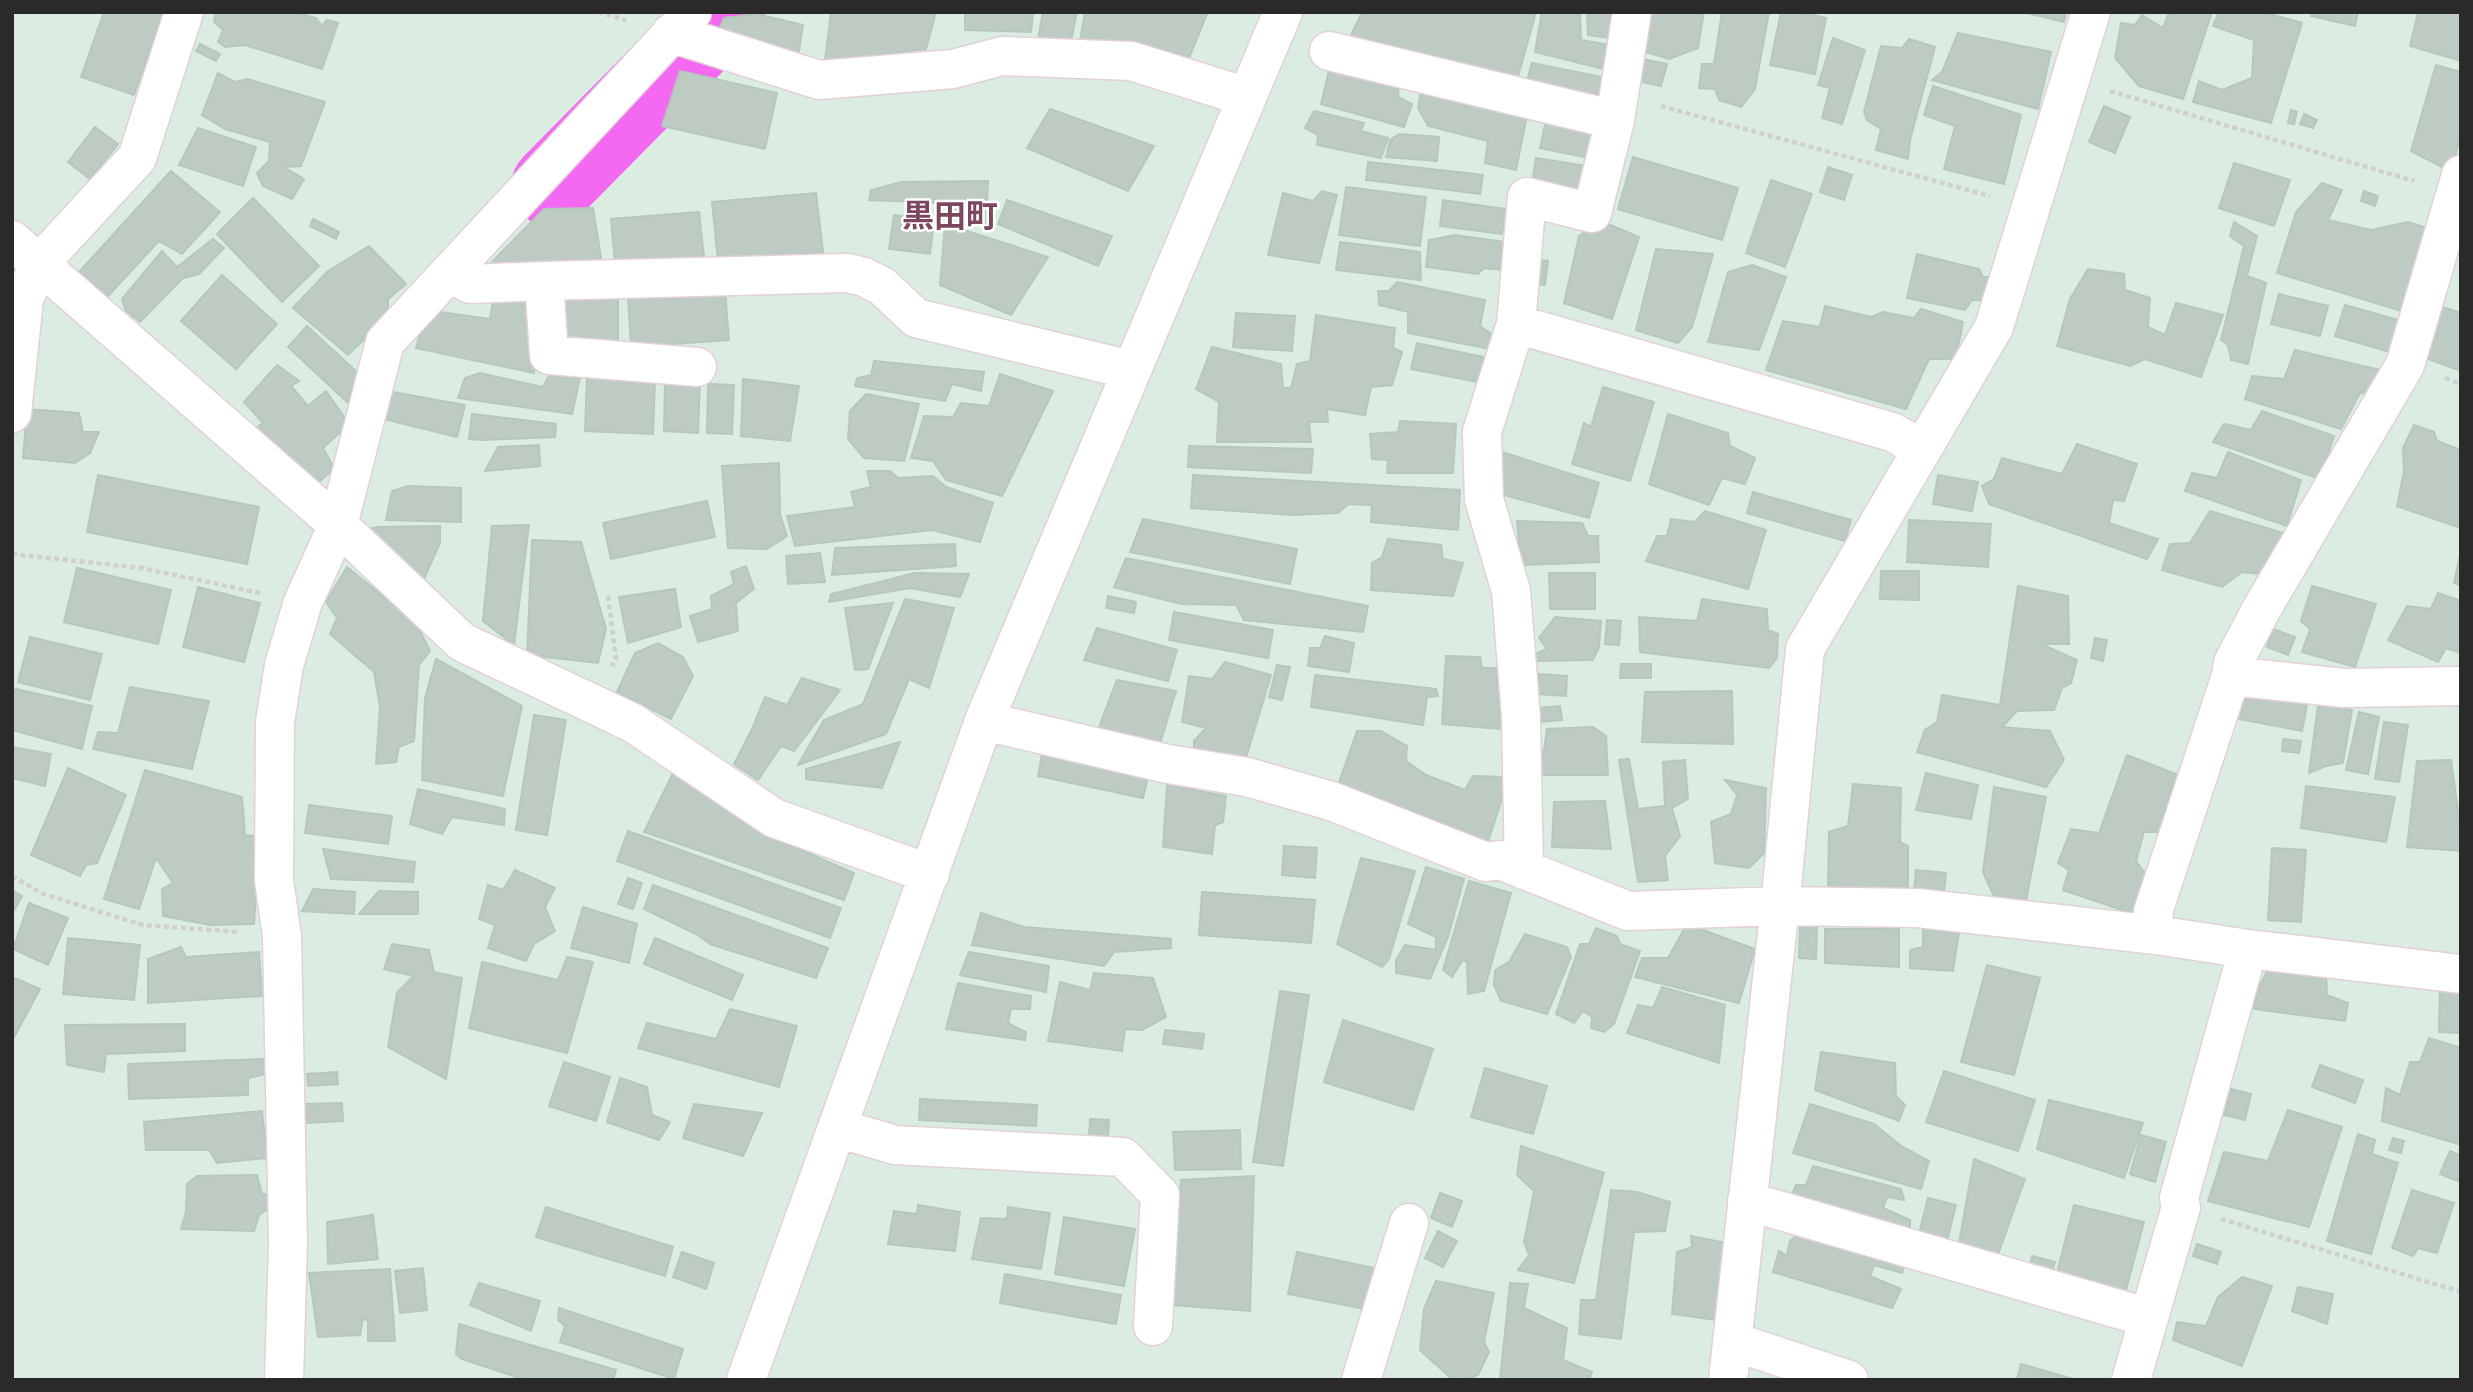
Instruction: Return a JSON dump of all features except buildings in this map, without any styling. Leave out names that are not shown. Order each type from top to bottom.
[{"type":"street","points":[[12,413],[26,252],[137,158],[184,12]]},
{"type":"street","points":[[746,1380],[984,721],[1283,12]]},
{"type":"street","points":[[1524,870],[1521,717],[1511,591],[1483,499],[1482,432],[1516,324],[1527,197],[1592,213],[1617,107],[1632,12]]},
{"type":"street","points":[[1728,1380],[1780,906],[1804,649],[1994,327],[2091,12]]},
{"type":"street","points":[[284,1380],[288,1242],[282,936],[274,880],[275,722],[284,665],[303,602],[338,525],[385,342],[679,26],[716,46],[818,80],[953,69],[1002,56],[1131,61],[1247,97]]},
{"type":"street","points":[[1329,51],[1617,107]]},
{"type":"street","points":[[2157,935],[2153,912],[2233,663],[2261,610],[2405,365],[2458,184]]},
{"type":"street","points":[[26,252],[338,525],[462,642],[633,723],[774,818],[930,874]]},
{"type":"street","points":[[452,273],[470,284],[848,273],[883,286],[916,318],[1131,370]]},
{"type":"street","points":[[544,281],[549,355],[697,368]]},
{"type":"street","points":[[1516,324],[1892,432],[1922,449]]},
{"type":"street","points":[[2231,676],[2344,688],[2461,686]]},
{"type":"street","points":[[984,721],[1168,764],[1247,778],[1331,801],[1486,862],[1500,860],[1628,911],[1780,906],[1918,908],[2461,974]]},
{"type":"street","points":[[2131,1380],[2181,1207],[2179,1198],[2248,949]]},
{"type":"street","points":[[838,1128],[895,1145],[1123,1157],[1160,1195],[1153,1326]]},
{"type":"street","points":[[1747,1201],[2149,1318]]},
{"type":"street","points":[[1361,1380],[1409,1223]]},
{"type":"street","points":[[1732,1341],[1849,1380]]},
{"type":"path","points":[[2071,80],[2458,184]]},
{"type":"path","points":[[1617,107],[2032,207]]},
{"type":"path","points":[[12,554],[142,568],[303,602]]},
{"type":"path","points":[[593,705],[616,659],[608,596]]},
{"type":"path","points":[[12,876],[43,894],[143,925],[282,936]]},
{"type":"path","points":[[2181,1207],[2461,1292]]},
{"type":"waterway","points":[[552,186],[724,12]]},
{"type":"district","name":"黒田町","points":[[950,217]]}]
